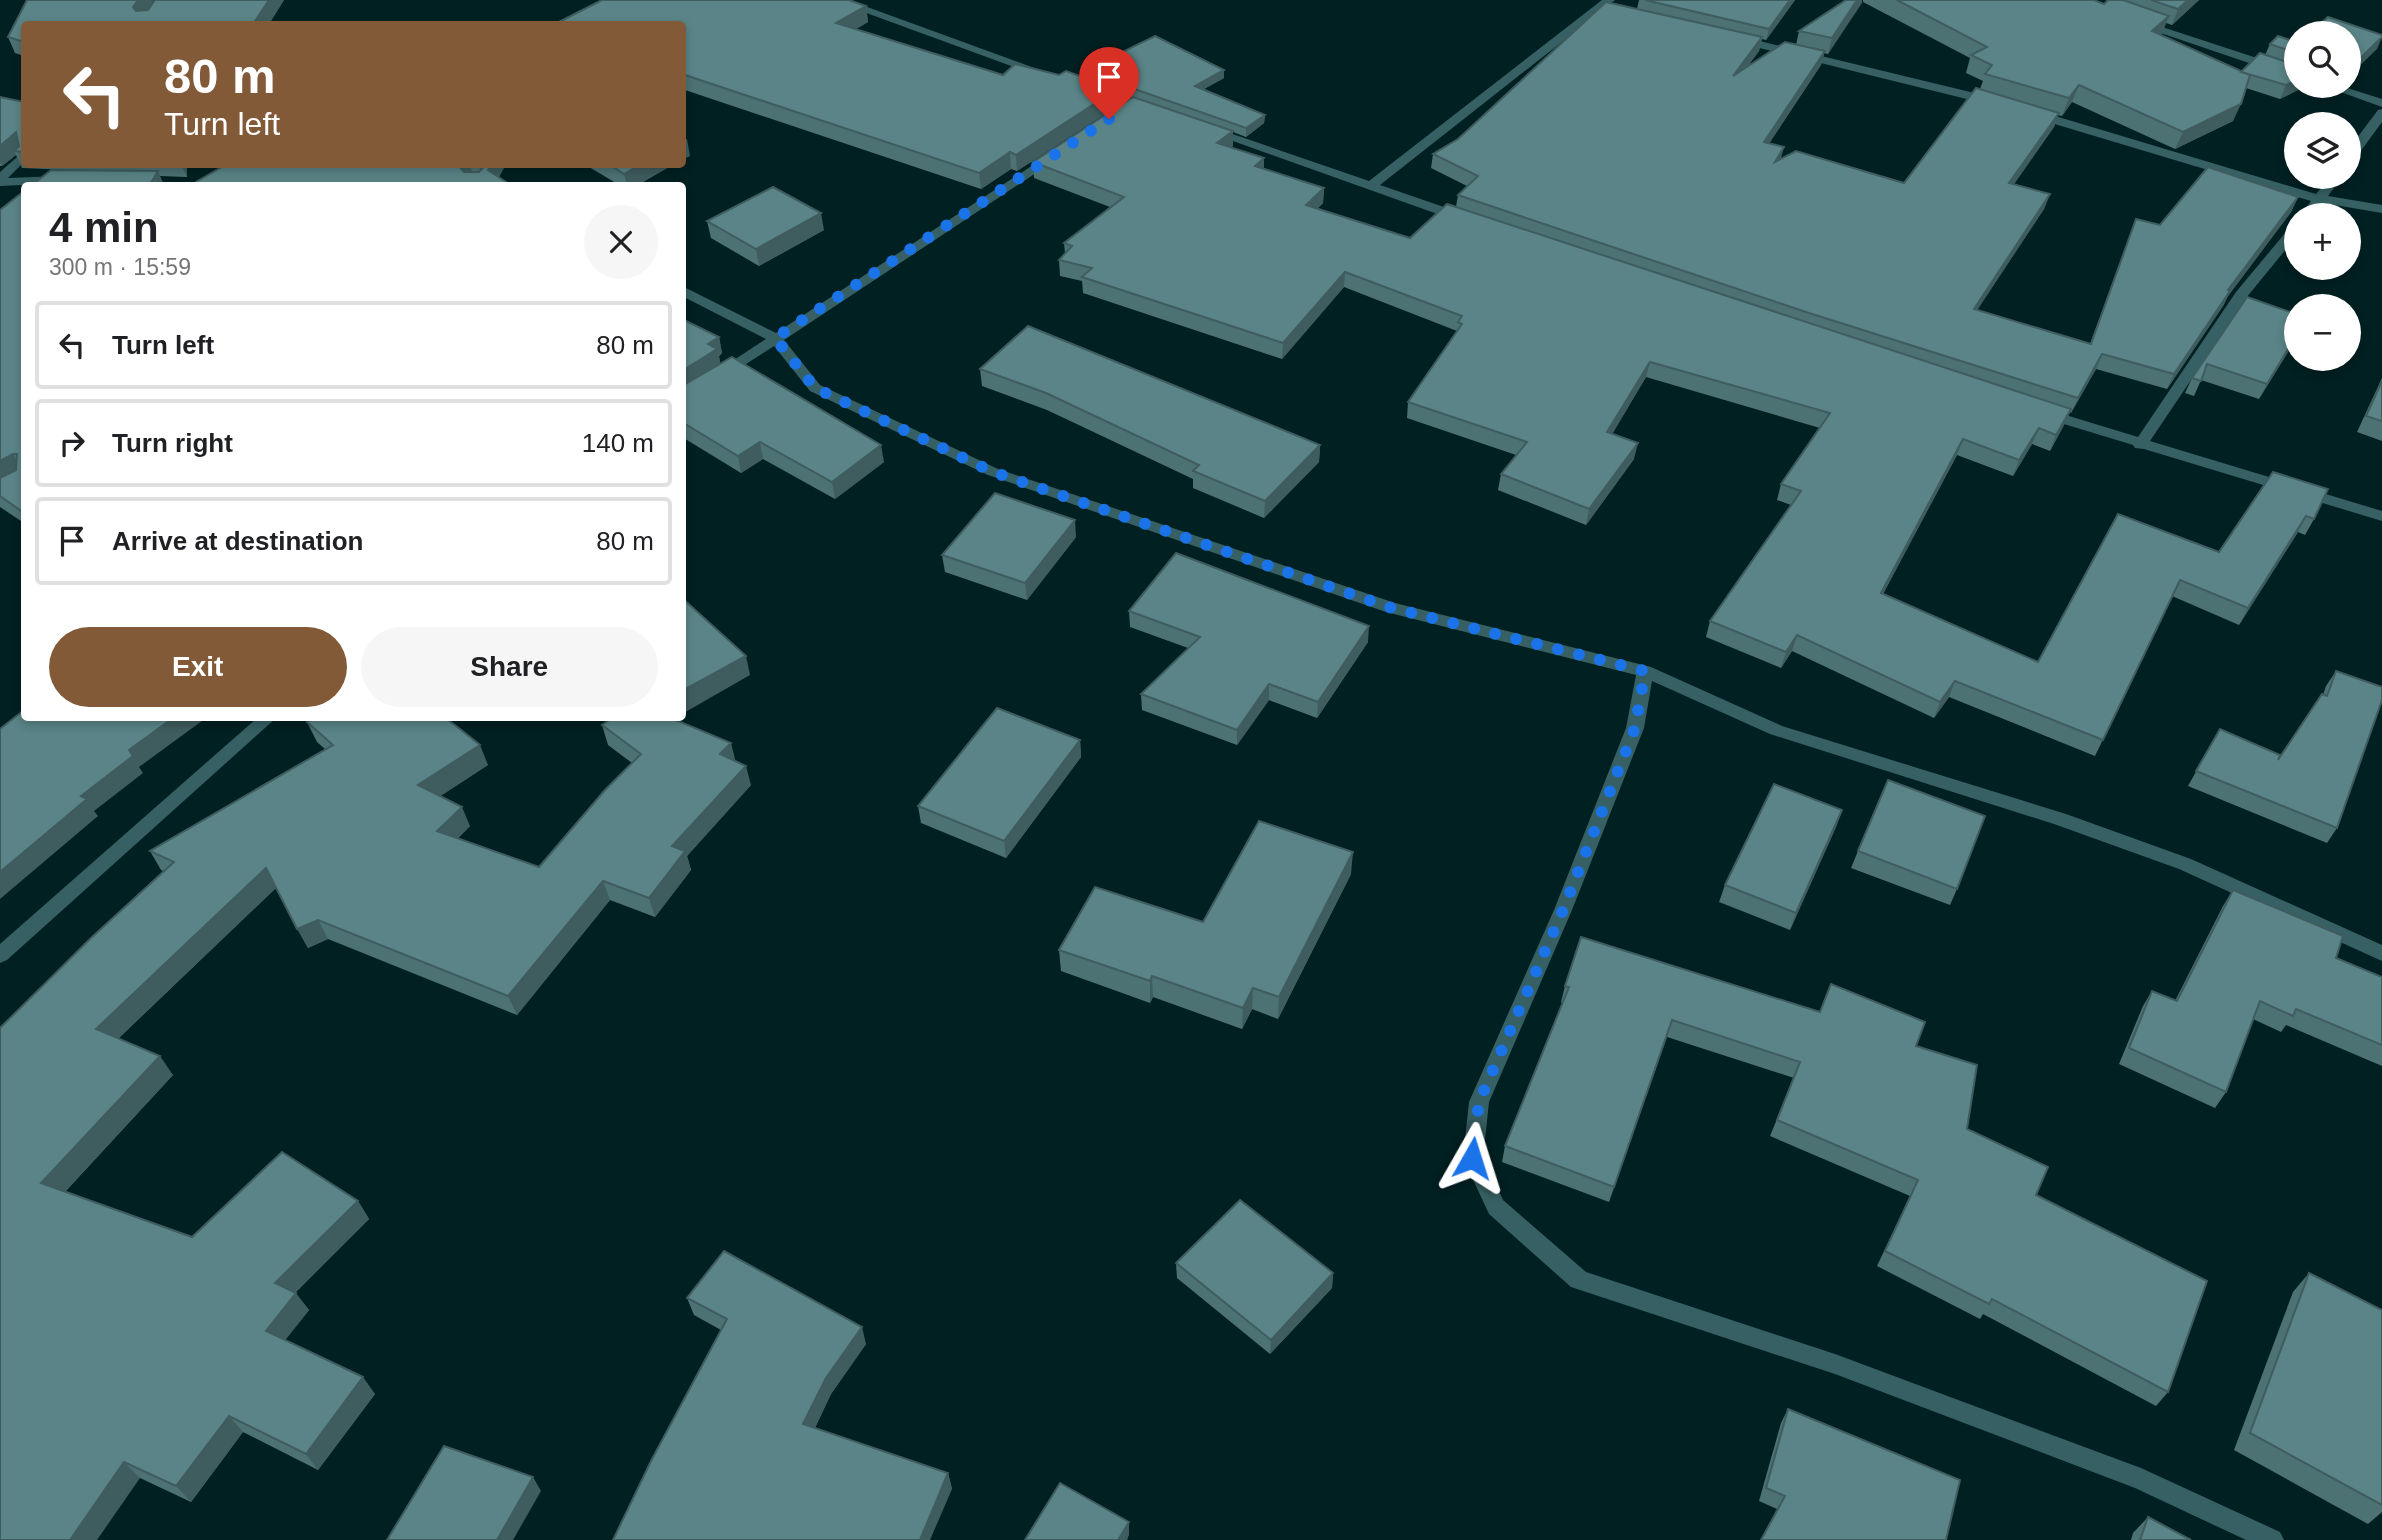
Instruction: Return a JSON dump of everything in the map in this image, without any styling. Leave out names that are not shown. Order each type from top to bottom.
[{"type":"street","points":[[838,0],[1055,77]]},
{"type":"street","points":[[1371,186],[1608,6]]},
{"type":"street","points":[[2129,18],[2284,71]]},
{"type":"street","points":[[1722,36],[1938,86],[2004,105]]},
{"type":"street","points":[[1080,86],[1126,108],[1157,113]]},
{"type":"street","points":[[2361,96],[2382,103]]},
{"type":"street","points":[[2017,109],[2320,199],[2382,209]]},
{"type":"street","points":[[2361,142],[2382,113]]},
{"type":"street","points":[[1195,126],[1476,223]]},
{"type":"street","points":[[686,398],[1063,149]]},
{"type":"street","points":[[0,180],[21,158]]},
{"type":"street","points":[[0,180],[69,180]]},
{"type":"street","points":[[124,180],[142,182]]},
{"type":"street","points":[[2317,203],[2327,189]]},
{"type":"street","points":[[2140,444],[2241,295],[2284,243]]},
{"type":"street","points":[[686,292],[775,338],[815,388],[993,472],[1392,608],[1645,671],[1776,730],[2060,818],[2185,864],[2382,953]]},
{"type":"street","points":[[2036,411],[2382,516]]},
{"type":"street","points":[[1645,671],[1635,728],[1563,910],[1479,1102],[1472,1158],[1496,1207],[1579,1280],[1835,1364],[2141,1479],[2273,1540]]},
{"type":"street","points":[[0,955],[264,721]]},
{"type":"building","points":[[27,0],[138,0],[133,7],[136,11],[148,10],[155,0],[269,0],[255,21],[21,21],[21,41],[8,37]]},
{"type":"building","points":[[602,0],[849,0],[866,6],[836,23],[1003,75],[1015,64],[1059,75],[1066,71],[1117,89],[1016,155],[1010,152],[979,173],[686,75],[686,21],[561,21]]},
{"type":"building","points":[[1645,0],[1790,0],[1769,29]]},
{"type":"building","points":[[1846,0],[1857,0],[1832,38],[1799,31]]},
{"type":"building","points":[[1897,0],[2094,0],[2104,4],[2108,0],[2123,0],[2169,16],[2152,31],[2250,75],[2241,104],[2183,132],[2079,85],[2069,98],[1985,74],[1992,65],[1971,55],[1987,47]]},
{"type":"building","points":[[2151,0],[2188,0],[2178,9]]},
{"type":"building","points":[[1606,2],[1762,37],[1733,76],[1785,42],[1825,51],[1764,142],[1784,147],[1775,162],[1796,151],[1904,183],[1976,88],[2059,113],[2009,183],[2050,194],[1974,309],[2091,344],[2136,219],[2160,225],[2208,167],[2298,197],[2293,203],[2284,203],[2284,216],[2228,290],[2230,291],[2174,374],[2102,354],[2078,398],[1809,313],[1458,195],[1478,176],[1433,154],[1458,139]]},
{"type":"building","points":[[2328,17],[2340,21],[2324,21]]},
{"type":"building","points":[[2361,28],[2382,37],[2361,57]]},
{"type":"building","points":[[1155,36],[1224,70],[1195,86],[1265,115],[1246,128],[1083,71]]},
{"type":"building","points":[[2278,36],[2284,38],[2284,49],[2270,44]]},
{"type":"building","points":[[2260,53],[2284,61],[2284,84],[2241,72]]},
{"type":"building","points":[[0,97],[21,101],[21,152],[14,151],[19,146],[16,132],[0,146]]},
{"type":"building","points":[[1133,97],[1233,131],[1217,143],[1264,158],[1255,166],[1324,188],[1306,205],[1410,238],[1447,204],[2071,409],[2056,435],[2039,428],[2019,460],[1963,439],[1881,593],[2038,662],[2118,514],[2219,552],[2273,472],[2328,489],[2314,519],[2306,516],[2248,608],[2180,580],[2103,740],[1955,681],[1940,702],[1797,635],[1786,652],[1710,621],[1801,491],[1781,484],[1830,413],[1650,362],[1607,432],[1638,443],[1589,509],[1501,474],[1527,442],[1408,402],[1462,324],[1458,322],[1462,316],[1345,272],[1283,343],[1082,277],[1092,268],[1059,260],[1072,246],[1064,243],[1124,197],[1033,162]]},
{"type":"building","points":[[220,168],[461,168],[464,172],[479,172],[481,168],[489,168],[488,170],[506,182],[196,182]]},
{"type":"building","points":[[615,168],[634,168],[624,174]]},
{"type":"building","points":[[51,170],[158,171],[151,182],[36,182]]},
{"type":"building","points":[[773,187],[821,213],[756,249],[707,221]]},
{"type":"building","points":[[21,193],[21,511],[0,496],[0,478],[16,470],[17,454],[0,461],[0,210]]},
{"type":"building","points":[[2247,297],[2284,310],[2284,356],[2267,384],[2207,364],[2201,381],[2192,378]]},
{"type":"building","points":[[686,321],[719,337],[708,344],[717,349],[686,368]]},
{"type":"building","points":[[1028,326],[1320,445],[1265,501],[1193,471],[1199,465],[1046,393],[980,369]]},
{"type":"building","points":[[732,357],[881,445],[832,482],[760,442],[738,456],[686,424],[686,384]]},
{"type":"building","points":[[2382,381],[2382,421],[2366,416]]},
{"type":"building","points":[[995,493],[1075,520],[1025,583],[942,555]]},
{"type":"building","points":[[1176,553],[1369,626],[1318,702],[1269,684],[1237,730],[1141,694],[1200,637],[1129,611]]},
{"type":"building","points":[[686,602],[746,656],[686,689]]},
{"type":"building","points":[[2336,671],[2382,687],[2382,700],[2337,828],[2196,771],[2220,729],[2280,755],[2278,760],[2322,694],[2327,696]]},
{"type":"building","points":[[997,708],[1080,740],[1004,841],[918,806]]},
{"type":"building","points":[[21,712],[21,721],[169,721],[129,750],[133,756],[81,796],[87,799],[0,872],[0,729]]},
{"type":"building","points":[[450,721],[480,745],[418,785],[462,807],[437,831],[539,867],[605,790],[641,754],[602,725],[608,721],[678,721],[731,743],[720,754],[746,766],[672,846],[685,851],[649,898],[603,881],[508,996],[318,920],[297,929],[266,868],[96,1029],[160,1056],[41,1183],[192,1237],[282,1152],[358,1201],[275,1283],[296,1293],[266,1331],[363,1377],[306,1454],[229,1416],[176,1486],[124,1462],[70,1540],[0,1540],[0,1028],[91,938],[174,862],[150,851],[333,745],[307,722]]},
{"type":"building","points":[[1888,780],[1985,816],[1957,889],[1858,851]]},
{"type":"building","points":[[1774,784],[1842,810],[1796,913],[1725,885]]},
{"type":"building","points":[[1259,821],[1353,852],[1279,997],[1253,988],[1243,1008],[1152,976],[1150,981],[1059,950],[1095,887],[1203,922]]},
{"type":"building","points":[[2233,890],[2343,936],[2336,958],[2382,977],[2382,1045],[2296,1009],[2293,1016],[2260,1001],[2226,1092],[2129,1048],[2152,991],[2177,1001]]},
{"type":"building","points":[[1581,937],[1820,1012],[1831,984],[1925,1022],[1916,1046],[1977,1065],[1967,1129],[2048,1167],[2036,1195],[2207,1281],[2168,1392],[1992,1299],[1989,1304],[1885,1251],[1918,1180],[1777,1120],[1800,1062],[1672,1020],[1614,1187],[1505,1146],[1569,987],[1565,986]]},
{"type":"building","points":[[1240,1200],[1333,1273],[1271,1340],[1176,1263]]},
{"type":"building","points":[[724,1251],[862,1327],[826,1378],[803,1424],[948,1473],[920,1540],[613,1540],[651,1461],[727,1319],[687,1298]]},
{"type":"building","points":[[2309,1273],[2382,1310],[2382,1505],[2250,1433]]},
{"type":"building","points":[[1788,1409],[1960,1480],[1946,1540],[1761,1540],[1785,1496],[1766,1488]]},
{"type":"building","points":[[444,1446],[533,1477],[497,1540],[387,1540]]},
{"type":"building","points":[[1060,1483],[1129,1522],[1118,1540],[1025,1540]]},
{"type":"building","points":[[2148,1517],[2191,1540],[2140,1540]]},
{"type":"route","points":[[1109,119],[775,338],[815,388],[993,472],[1392,608],[1645,671],[1635,728],[1563,910],[1479,1102],[1472,1158]]}]
